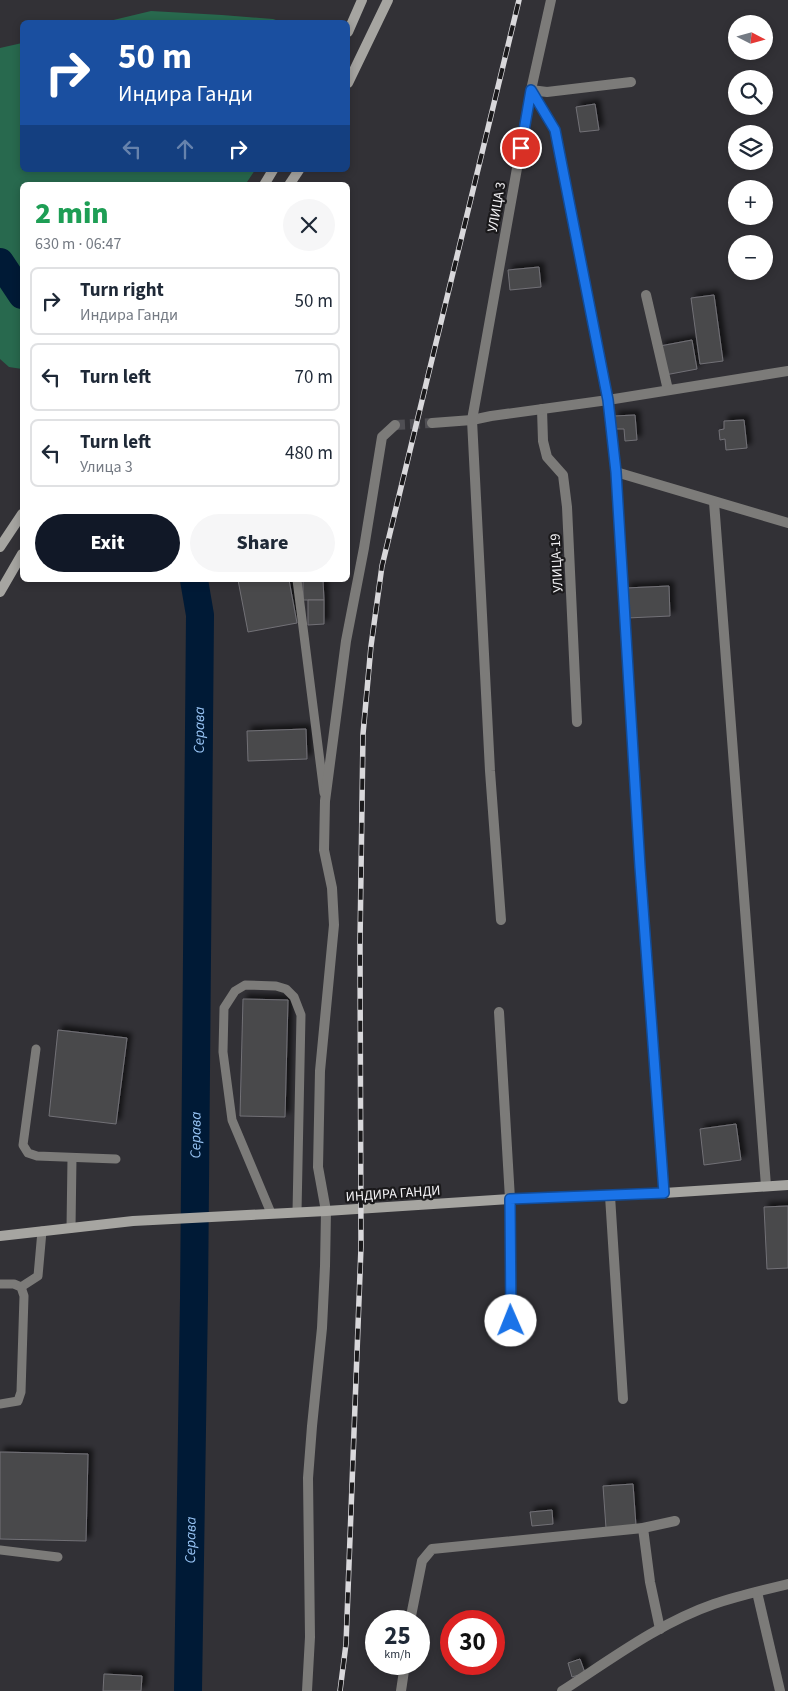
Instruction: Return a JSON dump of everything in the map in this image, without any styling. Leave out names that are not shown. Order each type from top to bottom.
[{"type":"street","points":[[350,27],[362,0]]},
{"type":"street","points":[[350,79],[388,0]]},
{"type":"street","name":"УЛИЦА 3","points":[[501,920],[490,770],[472,420],[531,90],[550,0]]},
{"type":"street","points":[[531,90],[547,92],[631,82]]},
{"type":"street","points":[[531,90],[555,130],[608,400],[616,472],[640,867],[664,1193]]},
{"type":"street","points":[[646,295],[668,390]]},
{"type":"street","points":[[432,423],[472,420],[788,371]]},
{"type":"street","name":"УЛИЦА-19","points":[[542,409],[543,441],[547,457],[563,475],[567,507],[577,722]]},
{"type":"street","points":[[307,1691],[310,1637],[308,1478],[322,1328],[326,1211],[318,1167],[320,1071],[334,925],[332,888],[324,850],[324,801],[346,641],[366,539],[382,437],[395,425]]},
{"type":"street","points":[[616,472],[788,523]]},
{"type":"street","points":[[714,502],[766,1186]]},
{"type":"street","points":[[0,547],[20,517]]},
{"type":"street","points":[[0,592],[20,557]]},
{"type":"street","points":[[499,1012],[510,1199],[511,1339]]},
{"type":"street","name":"ИНДИРА ГАНДИ","points":[[0,1236],[133,1220],[788,1185]]},
{"type":"street","points":[[610,1196],[623,1398]]},
{"type":"street","points":[[412,1610],[422,1561],[432,1549],[643,1528],[675,1521]]},
{"type":"street","points":[[643,1528],[650,1582],[660,1629]]},
{"type":"street","points":[[562,1691],[660,1629],[714,1604],[788,1584]]},
{"type":"street","points":[[757,1592],[780,1691]]},
{"type":"street","points":[[401,1691],[403,1675]]},
{"type":"lane","points":[[297,582],[324,801]]},
{"type":"lane","points":[[270,1213],[232,1120],[223,1052],[224,1008],[235,991],[245,986],[276,986],[286,989],[294,997],[301,1015],[297,1212]]},
{"type":"lane","points":[[36,1049],[23,1145],[28,1154],[116,1159]]},
{"type":"lane","points":[[71,1228],[72,1158]]},
{"type":"lane","points":[[21,1287],[38,1276],[42,1231]]},
{"type":"lane","points":[[0,1284],[14,1284],[21,1287],[24,1296],[21,1392],[18,1401],[0,1404]]},
{"type":"lane","points":[[0,1550],[58,1557]]},
{"type":"green space","points":[[151,11],[276,20],[113,20]]},
{"type":"green space","points":[[20,43],[20,172],[254,172],[247,182],[20,182],[20,369],[9,367],[0,359],[0,48]]},
{"type":"building","points":[[595,104],[599,130],[580,132],[576,107]]},
{"type":"building","points":[[539,267],[541,287],[510,290],[508,270]]},
{"type":"building","points":[[714,295],[723,361],[700,364],[691,298]]},
{"type":"building","points":[[692,340],[697,369],[665,375],[660,346]]},
{"type":"building","points":[[635,415],[637,440],[625,441],[624,429],[615,429],[614,416]]},
{"type":"building","points":[[744,420],[747,448],[726,450],[725,439],[720,440],[719,430],[724,429],[724,421]]},
{"type":"building","points":[[238,582],[289,582],[297,623],[248,632]]},
{"type":"building","points":[[303,582],[323,582],[324,600],[303,600]]},
{"type":"building","points":[[669,586],[670,616],[627,618],[626,588]]},
{"type":"building","points":[[308,600],[324,600],[324,624],[308,625]]},
{"type":"building","points":[[306,729],[307,759],[248,761],[247,731]]},
{"type":"building","points":[[243,999],[288,1000],[285,1117],[240,1116]]},
{"type":"building","points":[[58,1030],[127,1038],[116,1124],[49,1116]]},
{"type":"building","points":[[736,1124],[741,1160],[704,1165],[700,1129]]},
{"type":"building","points":[[788,1206],[788,1268],[767,1269],[764,1207]]},
{"type":"building","points":[[0,1452],[88,1454],[86,1541],[0,1539]]},
{"type":"building","points":[[633,1484],[636,1526],[606,1528],[603,1486]]},
{"type":"building","points":[[552,1510],[553,1524],[532,1526],[530,1512]]},
{"type":"building","points":[[580,1659],[585,1673],[572,1677],[568,1663]]},
{"type":"building","points":[[104,1674],[142,1676],[141,1691],[103,1691]]},
{"type":"waterway","name":"Серава","points":[[0,262],[20,292]]},
{"type":"waterway","name":"Серава","points":[[188,1691],[194,1298],[200,615],[194,582]]},
{"type":"tunnel","points":[[395,425],[432,423]]},
{"type":"railway","points":[[340,1691],[346,1644],[361,1247],[360,944],[363,734],[371,646],[382,566],[519,0]]},
{"type":"route","points":[[511,1321],[510,1199],[664,1193],[640,867],[616,472],[608,400],[555,130],[531,90],[521,148]]}]
